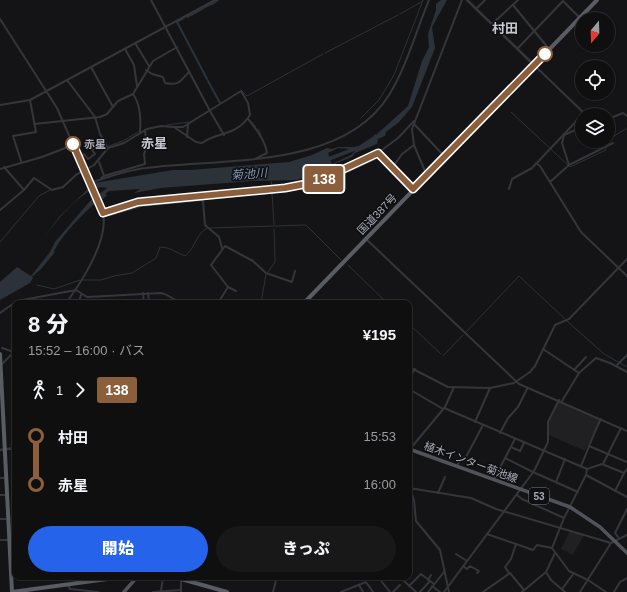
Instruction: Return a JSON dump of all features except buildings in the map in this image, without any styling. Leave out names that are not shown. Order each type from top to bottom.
[{"type":"highway","name":"国道387号","points":[[586,12],[597,0]]},
{"type":"highway","name":"国道387号","points":[[307,300],[575,23]]},
{"type":"highway","points":[[0,354],[2,416],[6,449],[9,519],[12,535]]},
{"type":"highway","points":[[13,580],[12,592],[102,580]]},
{"type":"highway","points":[[188,580],[227,592]]},
{"type":"main road","name":"植木インター菊池線","points":[[412,450],[570,507],[590,519],[612,542],[627,554]]},
{"type":"main road","points":[[124,592],[134,580]]},
{"type":"street","points":[[151,0],[224,135]]},
{"type":"street","points":[[0,105],[30,100],[215,0]]},
{"type":"street","points":[[90,183],[119,173],[145,168],[253,160],[305,151],[351,132],[368,119],[389,96],[407,57],[429,0]]},
{"type":"street","points":[[427,176],[414,146],[412,134],[414,122],[462,0]]},
{"type":"street","points":[[467,0],[579,108]]},
{"type":"street","points":[[476,9],[485,0]]},
{"type":"street","points":[[492,24],[518,0]]},
{"type":"street","points":[[517,49],[563,1],[575,13]]},
{"type":"street","points":[[513,6],[549,49]]},
{"type":"street","points":[[0,19],[47,91],[63,121],[102,214],[102,232],[96,248],[76,290],[68,300]]},
{"type":"street","points":[[135,44],[149,66]]},
{"type":"street","points":[[34,124],[105,116],[118,101],[133,94],[146,70],[153,61],[177,47]]},
{"type":"street","points":[[125,49],[134,65],[137,86]]},
{"type":"street","points":[[91,67],[107,100],[113,107]]},
{"type":"street","points":[[146,70],[152,74],[164,78],[165,83],[174,85],[176,85],[190,72]]},
{"type":"street","points":[[67,80],[95,117],[108,148]]},
{"type":"street","points":[[0,210],[12,198],[24,190],[34,178],[52,190],[60,188],[98,161],[108,148],[124,143],[140,132],[161,126],[183,127],[242,91],[248,103],[250,115],[248,119],[233,131],[215,137],[202,144],[174,127]]},
{"type":"street","points":[[133,94],[136,99],[141,122],[140,132]]},
{"type":"street","points":[[21,161],[13,136],[36,132],[30,100]]},
{"type":"street","points":[[615,116],[624,113],[627,116]]},
{"type":"street","points":[[248,119],[261,137],[267,152],[265,155],[253,160]]},
{"type":"street","points":[[102,214],[138,202],[285,188],[316,182],[378,153],[398,138],[414,122]]},
{"type":"street","points":[[414,122],[445,157]]},
{"type":"street","points":[[509,189],[512,179],[532,168],[575,122]]},
{"type":"street","points":[[187,136],[188,124]]},
{"type":"street","points":[[98,180],[104,176],[145,164],[144,154],[148,147],[145,130]]},
{"type":"street","points":[[564,134],[575,130]]},
{"type":"street","points":[[564,134],[562,142],[568,165]]},
{"type":"street","points":[[79,158],[84,154],[88,159],[95,154],[92,150],[104,141]]},
{"type":"street","points":[[0,168],[21,161],[42,157],[73,144]]},
{"type":"street","points":[[392,168],[402,154],[414,146]]},
{"type":"street","points":[[550,182],[568,165],[603,148]]},
{"type":"street","points":[[378,153],[413,189]]},
{"type":"street","points":[[98,161],[104,176]]},
{"type":"street","points":[[536,163],[540,166],[581,232],[627,276]]},
{"type":"street","points":[[4,167],[24,190]]},
{"type":"street","points":[[102,214],[141,206],[202,200],[205,224],[219,237],[222,250]]},
{"type":"street","points":[[366,239],[516,382],[527,389],[562,401],[627,431]]},
{"type":"street","points":[[236,291],[228,287],[211,266],[226,246],[253,261],[266,273],[292,282],[295,271]]},
{"type":"street","points":[[412,368],[441,384],[454,387],[490,388],[516,382],[535,366],[555,325],[569,320],[627,259]]},
{"type":"street","points":[[220,300],[228,287]]},
{"type":"street","points":[[24,300],[76,290],[87,297],[163,293],[178,300]]},
{"type":"street","points":[[143,293],[144,300]]},
{"type":"street","points":[[148,293],[149,300]]},
{"type":"street","points":[[80,300],[81,294]]},
{"type":"street","points":[[0,313],[12,304]]},
{"type":"street","points":[[2,348],[12,350]]},
{"type":"street","points":[[543,349],[579,373]]},
{"type":"street","points":[[1,365],[12,354]]},
{"type":"street","points":[[616,366],[627,355]]},
{"type":"street","points":[[574,370],[586,357]]},
{"type":"street","points":[[562,401],[579,373],[596,358],[627,372]]},
{"type":"street","points":[[412,374],[415,369]]},
{"type":"street","points":[[412,446],[444,409],[454,387]]},
{"type":"street","points":[[475,422],[490,388]]},
{"type":"street","points":[[500,433],[508,418],[518,407],[527,389]]},
{"type":"street","points":[[412,392],[444,409],[587,469],[603,464],[624,473]]},
{"type":"street","points":[[444,592],[533,472],[548,442],[548,422],[559,400]]},
{"type":"street","points":[[581,466],[589,446],[589,441],[601,419]]},
{"type":"street","points":[[457,466],[461,458],[466,458],[482,425]]},
{"type":"street","points":[[603,464],[621,428]]},
{"type":"street","points":[[494,479],[515,439]]},
{"type":"street","points":[[511,447],[520,451],[524,443]]},
{"type":"street","points":[[589,446],[627,462]]},
{"type":"street","points":[[0,450],[12,448]]},
{"type":"street","points":[[505,458],[578,492]]},
{"type":"street","points":[[556,482],[565,459]]},
{"type":"street","points":[[552,548],[564,518],[586,476],[587,469]]},
{"type":"street","points":[[615,491],[627,469]]},
{"type":"street","points":[[586,476],[627,497]]},
{"type":"street","points":[[438,493],[445,477]]},
{"type":"street","points":[[0,478],[7,478]]},
{"type":"street","points":[[412,489],[470,498],[504,511],[612,542]]},
{"type":"street","points":[[412,494],[414,500],[415,518],[439,548],[449,592]]},
{"type":"street","points":[[0,495],[8,495]]},
{"type":"street","points":[[517,495],[522,499],[564,518]]},
{"type":"street","points":[[619,538],[615,533],[627,509]]},
{"type":"street","points":[[0,519],[9,519]]},
{"type":"street","points":[[487,534],[533,550],[537,545],[552,548],[569,571],[588,580],[606,592]]},
{"type":"street","points":[[580,592],[612,542],[627,535]]},
{"type":"street","points":[[0,540],[12,540]]},
{"type":"street","points":[[516,544],[511,559],[506,567],[523,591],[546,572],[555,553]]},
{"type":"street","points":[[456,554],[467,561]]},
{"type":"street","points":[[463,566],[467,569],[470,566],[479,571],[477,573]]},
{"type":"street","points":[[428,592],[444,572]]},
{"type":"street","points":[[546,572],[551,580],[565,592]]},
{"type":"street","points":[[483,592],[510,573]]},
{"type":"street","points":[[409,586],[421,574],[440,592]]},
{"type":"street","points":[[562,589],[574,574]]},
{"type":"street","points":[[420,592],[431,575]]},
{"type":"street","points":[[614,592],[620,582],[627,578]]},
{"type":"street","points":[[162,580],[162,592]]},
{"type":"street","points":[[153,592],[181,591],[181,580]]},
{"type":"street","points":[[273,592],[276,580]]},
{"type":"street","points":[[381,580],[393,592],[400,586]]},
{"type":"street","points":[[403,580],[416,592]]},
{"type":"street","points":[[341,592],[367,583],[373,592]]},
{"type":"street","points":[[68,585],[70,588],[98,592]]},
{"type":"street","points":[[359,585],[363,592]]},
{"type":"shaded area","points":[[559,400],[601,419],[585,451],[549,435],[548,422]]},
{"type":"shaded area","points":[[570,531],[584,535],[573,555],[561,549]]},
{"type":"water","points":[[441,0],[447,0],[432,27],[435,48],[412,107],[399,122],[386,132],[385,136],[378,139],[377,144],[355,153],[352,157],[337,163],[331,168],[297,180],[252,181],[161,188],[134,193],[140,189],[109,191],[105,194],[107,195],[102,200],[82,215],[60,240],[55,252],[41,269],[32,277],[33,278],[30,283],[0,300],[0,282],[17,267],[31,276],[50,252],[55,242],[90,201],[107,188],[99,188],[90,191],[80,198],[71,206],[41,241],[59,217],[94,183],[173,170],[289,162],[312,155],[327,148],[357,147],[374,136],[374,134],[376,135],[408,106],[422,61],[429,47],[428,34],[436,10],[436,4]],"holes":[[[338,148],[351,149],[355,151],[351,155],[332,164],[328,153]]]},
{"type":"waterway","points":[[212,4],[218,0]]},
{"type":"waterway","points":[[361,118],[379,100],[394,75],[423,0]]},
{"type":"waterway","points":[[400,14],[423,1]]},
{"type":"waterway","points":[[203,8],[211,4]]},
{"type":"waterway","points":[[187,17],[202,9]]},
{"type":"waterway","points":[[325,53],[398,15]]},
{"type":"waterway","points":[[184,18],[177,22],[207,79]]},
{"type":"waterway","points":[[241,90],[247,96],[323,54]]},
{"type":"waterway","points":[[208,81],[220,103]]},
{"type":"waterway","points":[[511,112],[570,167],[606,150],[606,148]]},
{"type":"waterway","points":[[249,119],[256,127]]},
{"type":"waterway","points":[[167,125],[189,122]]},
{"type":"waterway","points":[[615,136],[627,128]]},
{"type":"waterway","points":[[258,129],[261,134]]},
{"type":"waterway","points":[[109,146],[123,141],[138,132]]},
{"type":"waterway","name":"菊池川","points":[[326,160],[357,148]]},
{"type":"waterway","points":[[326,182],[379,158]]},
{"type":"waterway","points":[[395,168],[412,185],[423,177]]},
{"type":"waterway","points":[[74,176],[83,169]]},
{"type":"waterway","points":[[271,181],[272,186]]},
{"type":"waterway","points":[[0,242],[39,196],[50,190]]},
{"type":"waterway","points":[[272,193],[274,225]]},
{"type":"waterway","points":[[210,228],[306,225],[341,260]]},
{"type":"waterway","points":[[83,280],[101,280],[132,273],[156,258],[160,247],[168,248],[185,256],[191,250],[200,234],[207,228]]},
{"type":"waterway","points":[[268,272],[275,262],[274,229]]},
{"type":"waterway","points":[[348,265],[384,300]]},
{"type":"waterway","points":[[262,300],[266,274]]},
{"type":"waterway","points":[[466,332],[519,276],[565,319]]},
{"type":"waterway","points":[[37,285],[54,289],[80,280]]},
{"type":"waterway","points":[[567,321],[604,354],[627,367]]},
{"type":"waterway","points":[[412,327],[441,354]]},
{"type":"waterway","points":[[443,356],[463,335]]},
{"type":"bus line","name":"138","points":[[73,144],[103,213],[138,202],[285,188],[316,182],[378,153],[380,157],[413,189],[545,54]]},
{"type":"place","name":"赤星","points":[[73,144]]},
{"type":"district","name":"村田","points":[[505,28]]},
{"type":"district","name":"赤星","points":[[154,143]]}]
